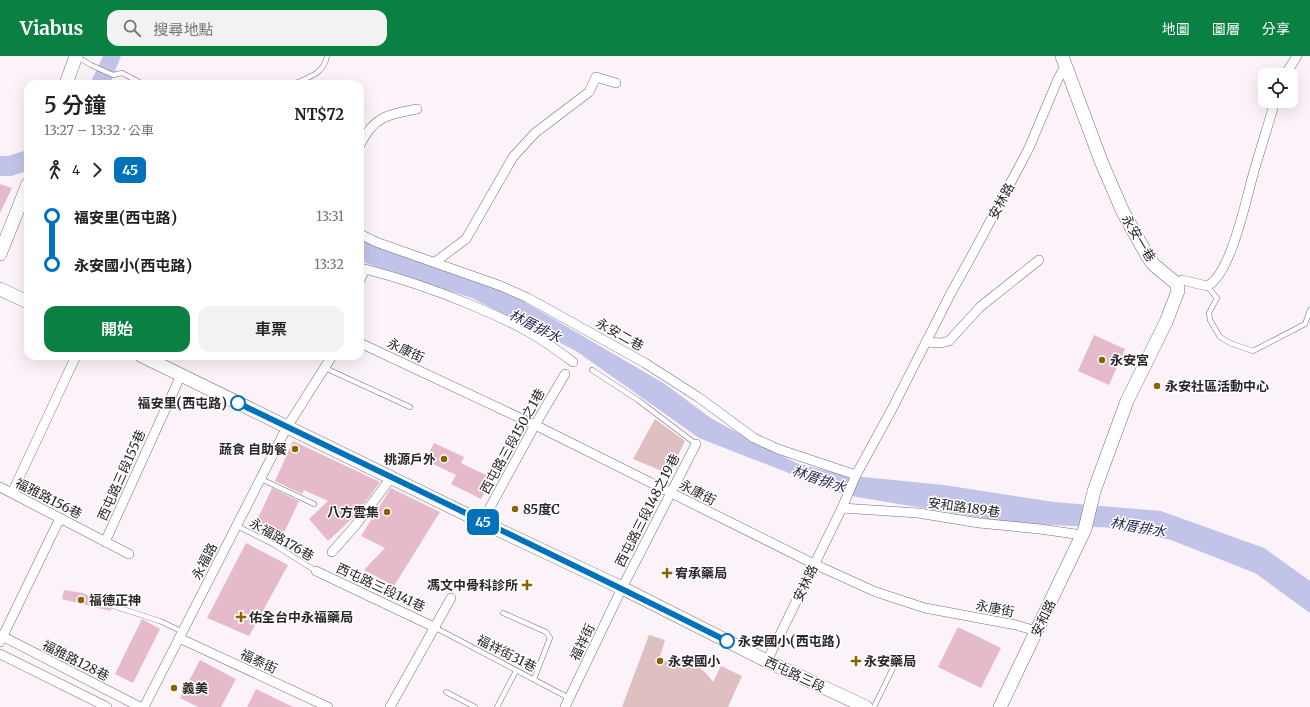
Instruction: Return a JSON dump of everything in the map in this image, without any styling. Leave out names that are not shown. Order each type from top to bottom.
[{"type":"street","points":[[67,80],[76,56]]},
{"type":"street","points":[[1289,68],[1297,56]]},
{"type":"street","name":"永安一巷","points":[[1064,61],[1101,161],[1123,212],[1154,265],[1177,284]]},
{"type":"street","name":"安林路","points":[[767,661],[843,506],[856,475],[892,410],[926,342],[1029,148],[1064,61]]},
{"type":"street","points":[[435,262],[466,239],[513,157],[534,133],[589,92],[596,77],[616,83]]},
{"type":"street","points":[[1177,284],[1182,280],[1207,286],[1215,280],[1225,263],[1238,232],[1273,108]]},
{"type":"street","points":[[364,138],[375,124],[386,115],[417,109]]},
{"type":"street","points":[[0,254],[24,204]]},
{"type":"street","name":"永安二巷","points":[[364,236],[376,242],[502,286],[528,298],[645,363],[698,397],[754,438],[778,449],[856,475]]},
{"type":"street","points":[[926,342],[941,343],[949,341],[980,307],[1039,260]]},
{"type":"street","points":[[364,271],[365,269],[386,274],[439,292],[501,318],[550,345],[573,362]]},
{"type":"street","name":"安和路","points":[[1000,707],[1084,532],[1094,491],[1127,401],[1175,302],[1178,291],[1177,284]]},
{"type":"street","points":[[0,289],[24,300]]},
{"type":"street","name":"永康街","points":[[364,345],[534,425],[814,564],[876,592],[925,608],[1016,625],[1036,631]]},
{"type":"street","points":[[12,493],[74,360]]},
{"type":"street","name":"西屯路三段","points":[[151,360],[391,478],[622,588],[767,661],[866,707]]},
{"type":"street","name":"永福路","points":[[144,707],[287,427],[329,360]]},
{"type":"street","name":"西屯路三段155巷","points":[[105,542],[181,374]]},
{"type":"street","name":"西屯路三段150之1巷","points":[[482,522],[534,425],[565,374]]},
{"type":"street","name":"西屯路三段148之19巷","points":[[622,588],[696,444]]},
{"type":"street","points":[[332,552],[355,526],[391,478]]},
{"type":"street","name":"福雅路156巷","points":[[0,487],[129,554]]},
{"type":"street","name":"安和路189巷","points":[[843,506],[918,513],[979,523],[1084,532]]},
{"type":"street","points":[[1,638],[60,518]]},
{"type":"street","name":"西屯路三段141巷","points":[[316,571],[434,627]]},
{"type":"street","name":"福祥街","points":[[565,707],[622,588]]},
{"type":"street","name":"西屯路三段141巷","points":[[390,707],[451,598]]},
{"type":"street","name":"福泰街","points":[[181,635],[328,707]]},
{"type":"street","name":"福雅路128巷","points":[[1,638],[140,707]]},
{"type":"street","points":[[0,654],[106,707]]},
{"type":"lane","points":[[76,56],[100,70],[113,75],[122,73],[135,80]]},
{"type":"lane","points":[[303,80],[320,72],[326,64],[327,56]]},
{"type":"lane","points":[[1207,286],[1217,298],[1209,313],[1210,320],[1220,337],[1230,343],[1253,351],[1305,324],[1310,310]]},
{"type":"lane","points":[[324,367],[410,407]]},
{"type":"lane","points":[[592,370],[638,400],[696,444]]},
{"type":"lane","points":[[260,479],[314,504]]},
{"type":"lane","name":"永福路176巷","points":[[237,526],[274,544],[316,571]]},
{"type":"lane","points":[[113,606],[160,621],[181,635]]},
{"type":"lane","points":[[503,613],[546,632],[550,638],[534,679]]},
{"type":"lane","name":"福祥街31巷","points":[[434,627],[569,698]]},
{"type":"lane","points":[[874,707],[893,668]]},
{"type":"lane","points":[[497,707],[516,671]]},
{"type":"lane","points":[[446,692],[476,707]]},
{"type":"shaded area","points":[[655,419],[685,441],[669,474],[633,459]]},
{"type":"shaded area","points":[[649,635],[665,640],[658,663],[674,660],[689,662],[702,669],[713,682],[721,666],[742,676],[728,707],[622,707]]},
{"type":"water","points":[[103,56],[121,56],[112,80],[92,80]]},
{"type":"water","name":"林厝排水","points":[[364,239],[509,293],[665,384],[712,419],[796,463],[843,475],[944,485],[1054,502],[1161,511],[1264,548],[1310,581],[1310,613],[1255,573],[1171,540],[1116,528],[1013,523],[845,495],[699,438],[576,351],[472,298],[364,262]]},
{"type":"building","points":[[0,184],[12,188],[0,213]]},
{"type":"building","name":"永安宮","points":[[1094,335],[1125,349],[1109,385],[1078,371]]},
{"type":"building","points":[[293,441],[380,482],[356,515],[328,541],[309,519],[328,501],[304,490],[302,494],[275,481]]},
{"type":"building","points":[[434,443],[464,457],[461,463],[492,478],[481,499],[451,484],[456,475],[425,460]]},
{"type":"building","points":[[272,488],[299,501],[281,539],[254,527]]},
{"type":"building","points":[[391,488],[440,512],[394,586],[364,570],[385,548],[361,536]]},
{"type":"building","points":[[246,543],[288,565],[249,636],[207,618]]},
{"type":"building","name":"福德正神","points":[[64,590],[83,593],[109,606],[111,611],[62,599]]},
{"type":"building","points":[[142,619],[160,629],[133,683],[115,674]]},
{"type":"building","points":[[958,627],[1001,648],[981,688],[938,667]]},
{"type":"building","points":[[200,660],[236,679],[221,707],[198,707],[180,698]]},
{"type":"building","points":[[256,689],[293,707],[247,707]]},
{"type":"waterway","points":[[0,166],[10,166],[24,161]]},
{"type":"bus line","name":"45","points":[[238,403],[482,522],[622,588],[727,641]]},
{"type":"place","name":"永安宮","points":[[1102,360]]},
{"type":"place","name":"永安社區活動中心","points":[[1157,386]]},
{"type":"place","name":"福安里(西屯路)","points":[[238,403]]},
{"type":"place","name":"蔬食 自助餐","points":[[295,449]]},
{"type":"place","name":"桃源戶外","points":[[444,459]]},
{"type":"place","name":"85度C","points":[[515,509]]},
{"type":"place","name":"八方雲集","points":[[387,512]]},
{"type":"place","name":"宥承藥局","points":[[667,573]]},
{"type":"place","name":"馮文中骨科診所","points":[[527,585]]},
{"type":"place","name":"福德正神","points":[[81,600]]},
{"type":"place","name":"佑全台中永福藥局","points":[[241,617]]},
{"type":"place","name":"永安國小(西屯路)","points":[[727,641]]},
{"type":"place","name":"永安國小","points":[[660,661]]},
{"type":"place","name":"永安藥局","points":[[856,661]]},
{"type":"place","name":"義美","points":[[174,688]]}]
